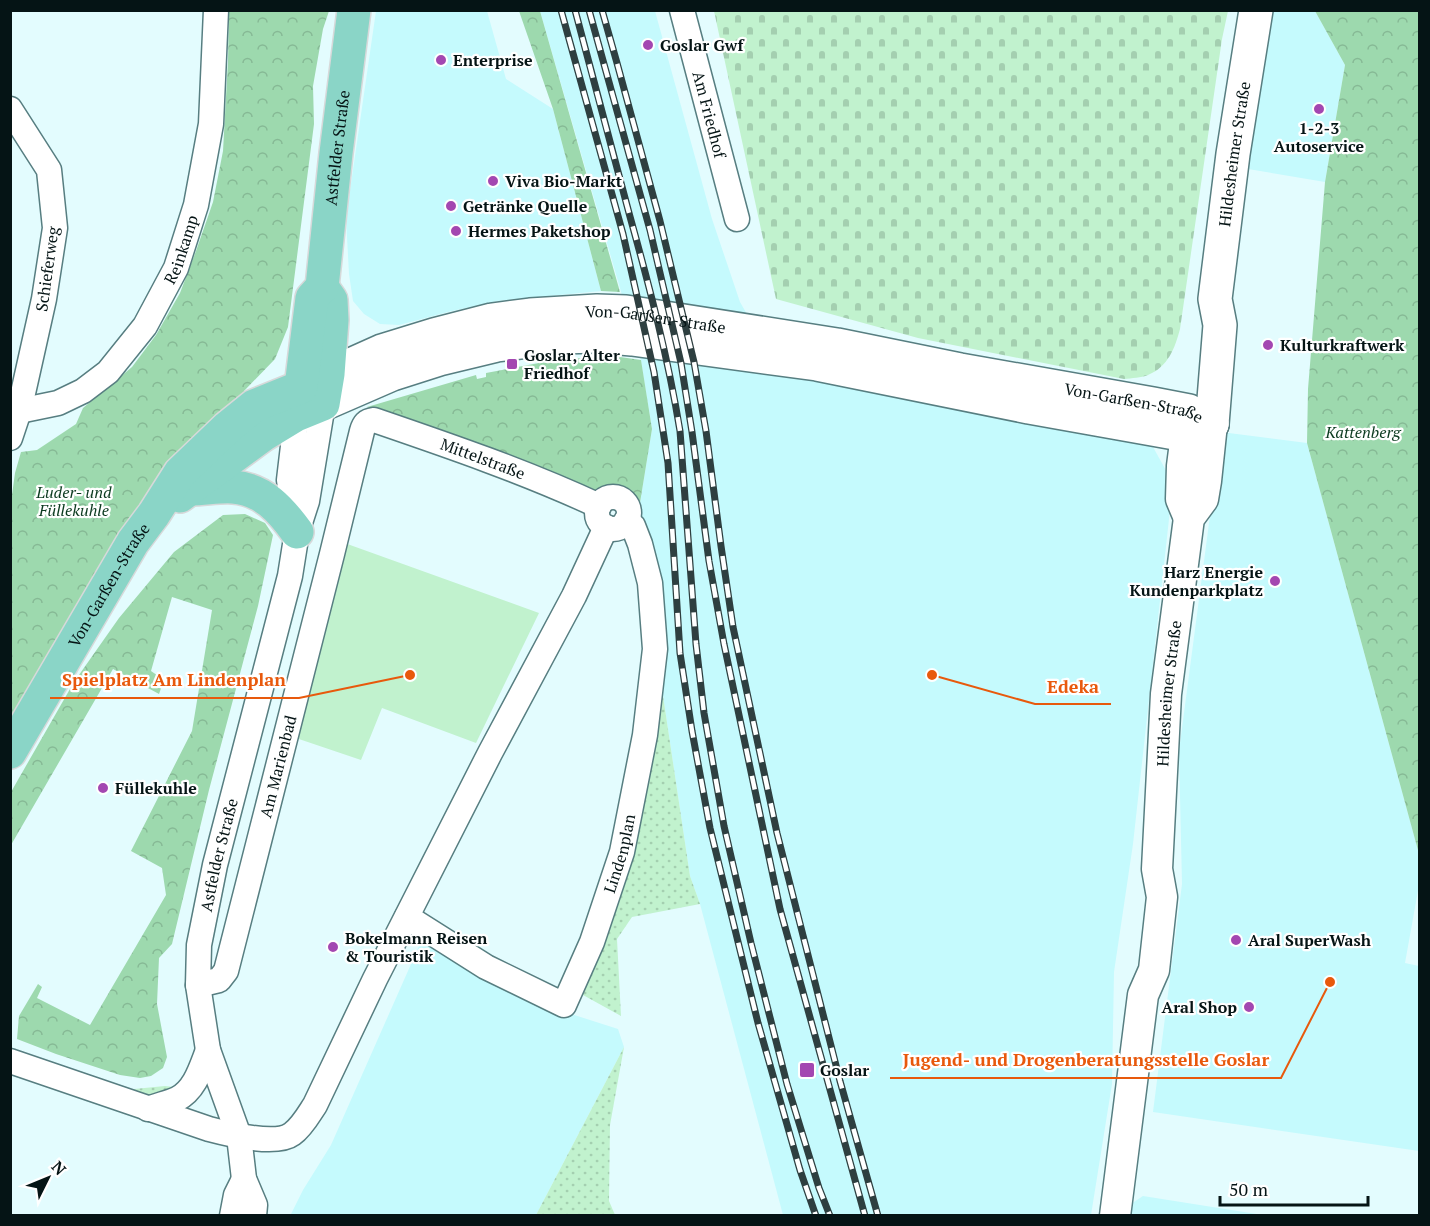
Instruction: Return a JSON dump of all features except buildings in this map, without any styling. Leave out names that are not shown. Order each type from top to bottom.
[{"type":"main road","name":"Astfelder Straße","points":[[312,395],[312,298],[322,287],[354,10]]},
{"type":"main road","name":"Hildesheimer Straße","points":[[1196,423],[1195,362],[1203,321],[1215,299],[1233,154],[1256,10]]},
{"type":"main road","name":"Von-Garßen-Straße","points":[[10,752],[133,542],[180,473],[228,427],[254,406],[312,395],[497,345],[560,337],[598,336],[817,364],[1029,407],[1196,423]]},
{"type":"main road","name":"Von-Garßen-Straße","points":[[154,514],[191,489],[312,395]]},
{"type":"main road","points":[[191,489],[234,487],[256,492],[283,513],[297,532]]},
{"type":"street","name":"Reinkamp","points":[[19,411],[58,403],[83,391],[108,372],[145,326],[176,268],[196,205],[211,124],[216,10]]},
{"type":"street","name":"Am Friedhof","points":[[682,10],[737,219]]},
{"type":"street","name":"Schieferweg","points":[[10,109],[49,170],[55,228],[44,299],[19,411],[10,438]]},
{"type":"street","name":"Astfelder Straße","points":[[254,1215],[255,1205],[244,1179],[238,1136],[208,1050],[198,985],[199,945],[215,865],[290,576],[297,532],[289,480],[312,395]]},
{"type":"street","name":"Mittelstraße","points":[[364,424],[374,420],[461,450],[567,491],[610,518]]},
{"type":"street","name":"Hildesheimer Straße","points":[[1114,1215],[1143,995],[1137,968],[1144,892],[1157,869],[1166,694],[1189,518],[1181,499],[1182,466],[1196,423]]},
{"type":"street","name":"Am Marienbad","points":[[198,985],[219,980],[226,971],[364,424]]},
{"type":"street","points":[[10,1061],[209,1129],[238,1136],[276,1139],[291,1135],[315,1105],[375,979],[490,753],[574,596],[610,518]]},
{"type":"street","name":"Lindenplan","points":[[407,917],[486,967],[564,1005],[592,942],[622,852],[645,735],[655,649],[650,583],[640,544],[633,526],[610,518]]},
{"type":"street","points":[[148,1108],[178,1099],[190,1089],[198,1076],[208,1050]]},
{"type":"street","name":"Astfelder Straße","points":[[232,1215],[236,1195],[244,1179]]},
{"type":"shaded area","points":[[376,11],[487,11],[506,79],[553,109],[601,291],[498,301],[399,325],[380,324],[364,314],[353,301],[346,218]]},
{"type":"shaded area","points":[[540,11],[655,11],[712,219],[740,302],[780,372],[1148,438],[1173,483],[1133,844],[1114,972],[1112,1084],[1091,1215],[783,1215],[700,904],[690,876],[638,515],[652,429],[641,361]]},
{"type":"shaded area","points":[[1268,11],[1315,11],[1345,65],[1325,182],[1242,168]]},
{"type":"shaded area","points":[[1221,432],[1307,443],[1419,854],[1419,885],[1405,963],[1419,966],[1419,1151],[1153,1112],[1182,884],[1179,751]]},
{"type":"shaded area","points":[[423,937],[565,1012],[618,1029],[624,1047],[536,1215],[290,1216],[331,1145]]},
{"type":"shaded area","points":[[1143,1196],[1263,1215],[1113,1216]]},
{"type":"green space","name":"Luder- und Füllekuhle","points":[[229,11],[329,11],[323,29],[313,86],[314,124],[288,327],[275,359],[244,391],[243,403],[11,735],[11,502],[21,452],[37,450],[76,424],[83,408],[132,367],[156,335],[180,293],[213,202],[223,151]]},
{"type":"green space","points":[[519,11],[540,11],[620,292],[601,291],[553,109]]},
{"type":"green space","points":[[714,11],[1228,11],[1180,329],[1166,362],[1148,375],[1124,379],[918,338],[776,299]]},
{"type":"green space","name":"Kattenberg","points":[[1315,11],[1419,11],[1419,854],[1307,443],[1308,389],[1325,182],[1345,65]]},
{"type":"green space","points":[[606,355],[641,360],[652,429],[638,515],[367,407],[476,375],[477,379],[486,377],[486,373],[539,363]]},
{"type":"green space","points":[[245,514],[265,523],[273,535],[258,606],[209,790],[172,944],[159,958],[157,1004],[167,1057],[163,1068],[151,1076],[140,1078],[120,1075],[17,1039],[19,1016],[38,984],[42,987],[37,998],[90,1025],[166,895],[162,868],[131,851],[192,731],[212,610],[172,597],[151,671],[164,680],[159,694],[113,669],[11,845],[11,792],[74,682],[119,618],[174,552],[223,515]]},
{"type":"green space","points":[[339,541],[539,613],[476,743],[382,708],[361,760],[290,736]]},
{"type":"green space","points":[[662,689],[690,876],[700,904],[632,917],[617,939],[621,1016],[574,990]]},
{"type":"green space","points":[[624,1047],[610,1125],[609,1201],[615,1215],[536,1215]]},
{"type":"green space","points":[[174,1087],[154,1095],[124,1090]]},
{"type":"railway","points":[[561,10],[623,234],[654,372],[668,463],[680,653],[710,828],[758,1023],[800,1170],[816,1216]]},
{"type":"railway","points":[[575,10],[651,294],[675,403],[680,431],[696,644],[704,713],[724,826],[787,1084],[830,1216]]},
{"type":"railway","points":[[589,10],[650,230],[681,363],[709,561],[724,644],[780,909],[865,1216]]},
{"type":"railway","points":[[602,10],[660,221],[694,362],[706,431],[733,627],[777,833],[840,1081],[878,1216]]},
{"type":"place","name":"Goslar Gwf","points":[[648,45]]},
{"type":"place","name":"Enterprise","points":[[441,60]]},
{"type":"place","name":"1-2-3 Autoservice","points":[[1319,109]]},
{"type":"place","name":"Viva Bio-Markt","points":[[493,181]]},
{"type":"place","name":"Getränke Quelle","points":[[451,206]]},
{"type":"place","name":"Hermes Paketshop","points":[[456,231]]},
{"type":"place","name":"Kulturkraftwerk","points":[[1268,345]]},
{"type":"place","name":"Goslar, Alter Friedhof","points":[[512,364]]},
{"type":"place","name":"Harz Energie Kundenparkplatz","points":[[1275,581]]},
{"type":"place","name":"Spielplatz Am Lindenplan","points":[[410,675]]},
{"type":"place","name":"Edeka","points":[[932,675]]},
{"type":"place","name":"Füllekuhle","points":[[103,788]]},
{"type":"place","name":"Aral SuperWash","points":[[1236,940]]},
{"type":"place","name":"Bokelmann Reisen & Touristik","points":[[333,947]]},
{"type":"place","name":"Jugend- und Drogenberatungsstelle Goslar","points":[[1330,982]]},
{"type":"place","name":"Aral Shop","points":[[1249,1007]]},
{"type":"place","name":"Goslar","points":[[807,1070]]}]
